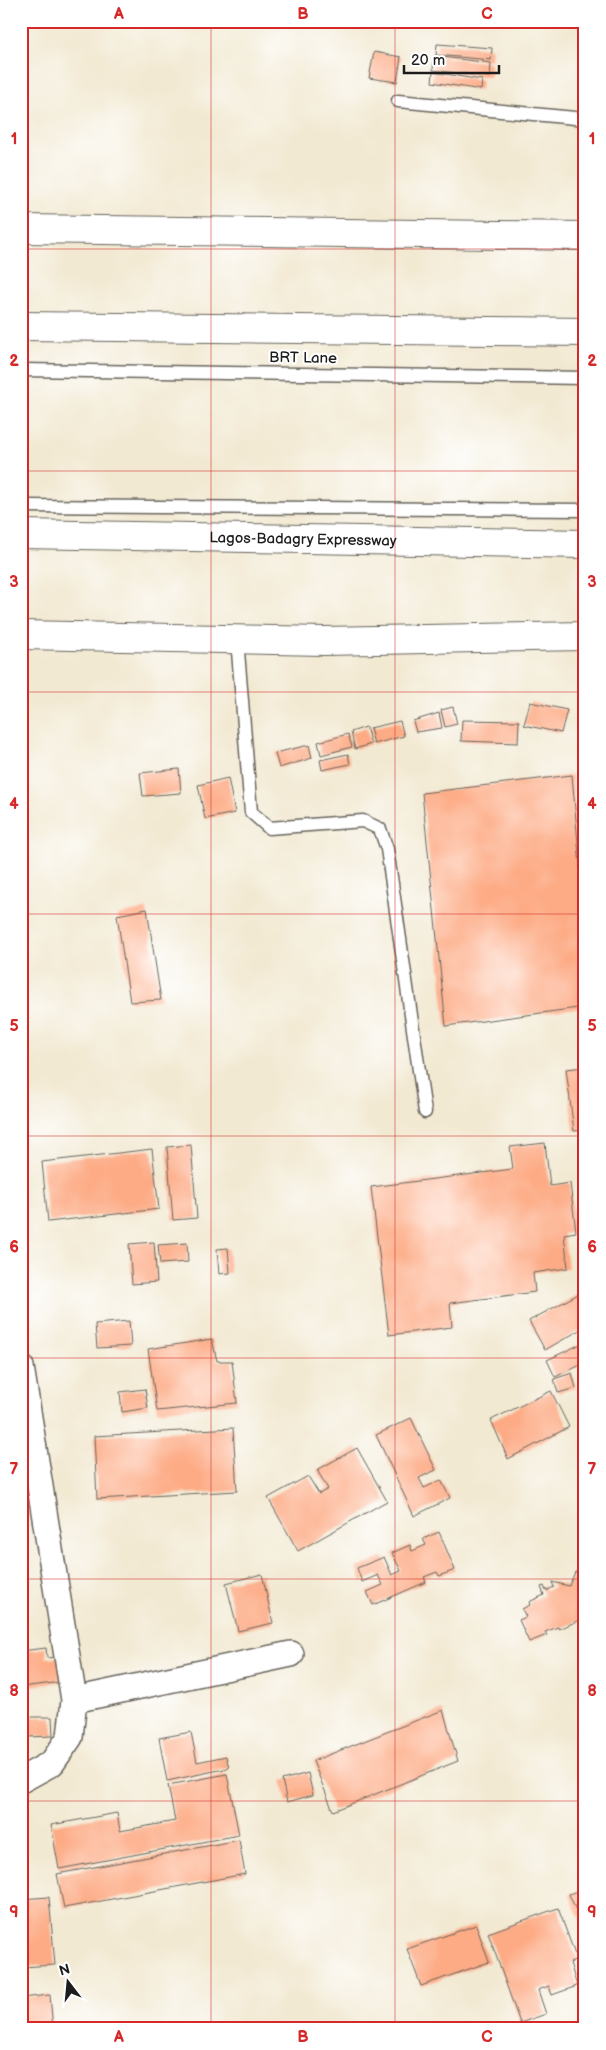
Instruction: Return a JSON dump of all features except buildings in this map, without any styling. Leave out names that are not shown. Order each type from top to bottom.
[{"type":"main road","points":[[21,228],[585,236]]},
{"type":"main road","points":[[21,326],[585,332]]},
{"type":"main road","name":"Lagos-Badagry Expressway","points":[[21,534],[585,544]]},
{"type":"main road","points":[[21,635],[324,641],[585,636]]},
{"type":"street","points":[[21,1367],[74,1700],[70,1736],[52,1763],[21,1780]]},
{"type":"street","points":[[74,1700],[291,1654]]},
{"type":"lane","points":[[398,101],[585,119]]},
{"type":"lane","name":"BRT Lane","points":[[21,370],[585,378]]},
{"type":"lane","points":[[21,506],[585,510]]},
{"type":"lane","points":[[236,639],[252,812],[269,828],[364,821],[380,829],[387,849],[425,1112]]}]
